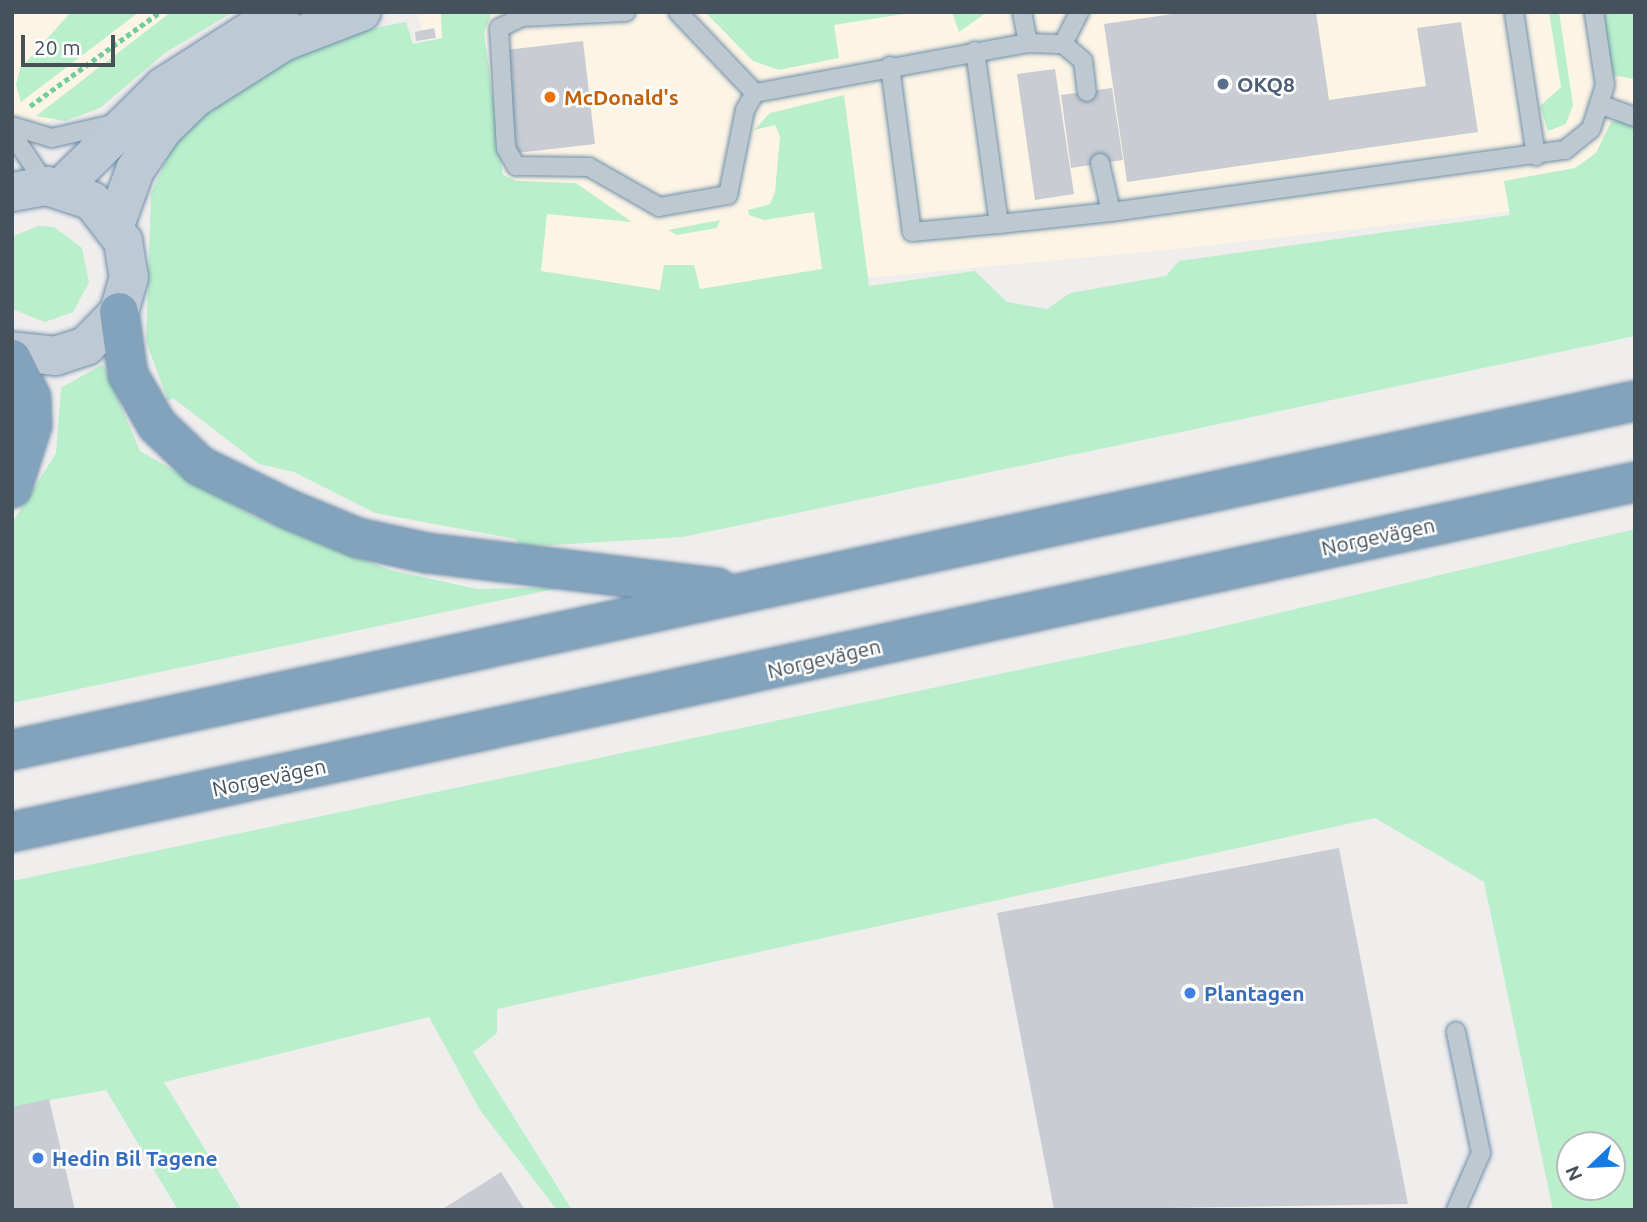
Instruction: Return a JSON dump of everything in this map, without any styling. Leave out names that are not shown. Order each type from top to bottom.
[{"type":"highway","points":[[119,312],[128,375],[157,425],[200,466],[290,510],[358,538],[427,553],[752,591]]},
{"type":"highway","points":[[12,359],[31,398],[32,425],[12,488]]},
{"type":"highway","points":[[12,750],[1635,401]]},
{"type":"highway","name":"Norgevägen","points":[[12,832],[1635,482]]},
{"type":"street","points":[[40,188],[222,44],[280,12]]},
{"type":"street","points":[[115,225],[135,170],[163,129],[195,98],[283,42],[361,12]]},
{"type":"street","points":[[12,351],[40,357],[72,353],[99,337],[119,312],[128,259],[115,225],[92,201],[40,188]]},
{"type":"lane","points":[[626,12],[522,18],[499,28],[506,149],[516,166],[589,167],[648,205],[718,199],[734,187],[741,128],[755,93]]},
{"type":"lane","points":[[678,12],[755,93]]},
{"type":"lane","points":[[1023,12],[1028,43]]},
{"type":"lane","points":[[1063,44],[1079,12]]},
{"type":"lane","points":[[1514,12],[1536,156]]},
{"type":"lane","points":[[890,66],[912,232],[1111,212],[1565,150],[1583,136],[1605,85],[1594,12]]},
{"type":"lane","points":[[755,93],[890,66],[1028,43],[1063,44],[1083,61],[1087,92]]},
{"type":"lane","points":[[975,51],[999,224]]},
{"type":"lane","points":[[1599,104],[1635,117]]},
{"type":"lane","points":[[17,119],[32,137],[73,137],[123,121]]},
{"type":"lane","points":[[12,134],[40,188]]},
{"type":"lane","points":[[1100,163],[1111,212]]},
{"type":"lane","points":[[1456,1032],[1481,1153],[1456,1210]]},
{"type":"path","points":[[17,119],[160,12]]},
{"type":"shaded area","points":[[12,12],[219,12],[12,146]]},
{"type":"shaded area","points":[[416,12],[1635,12],[1635,197],[1187,248],[525,310]]},
{"type":"green space","points":[[71,12],[139,12],[21,102],[16,85],[20,69]]},
{"type":"green space","points":[[171,12],[233,12],[165,53],[100,108],[65,121],[36,116]]},
{"type":"green space","points":[[492,12],[484,32],[503,175],[517,181],[576,183],[632,222],[547,214],[541,271],[660,290],[664,265],[694,265],[700,289],[822,269],[814,212],[764,220],[749,215],[748,210],[770,204],[775,192],[780,136],[775,125],[754,130],[770,113],[844,95],[869,286],[975,271],[1007,302],[1047,309],[1070,293],[1166,276],[1179,261],[1510,215],[1504,181],[1575,168],[1596,153],[1611,122],[1623,119],[1635,127],[1635,336],[683,537],[521,547],[516,539],[375,513],[294,472],[259,464],[173,398],[168,401],[146,341],[151,193],[176,140],[246,78],[352,32],[406,22],[413,44],[442,38],[441,14]]},
{"type":"green space","points":[[705,12],[916,12],[834,25],[839,58],[779,70],[753,61]]},
{"type":"green space","points":[[952,12],[987,12],[959,32]]},
{"type":"green space","points":[[1549,12],[1559,12],[1573,105],[1566,124],[1548,131],[1540,106],[1561,87]]},
{"type":"green space","points":[[1604,12],[1635,12],[1635,79],[1611,75]]},
{"type":"green space","points":[[720,220],[717,228],[677,235],[668,230]]},
{"type":"green space","points":[[38,226],[54,227],[82,248],[89,282],[73,312],[45,322],[12,309],[12,237]]},
{"type":"green space","points":[[103,364],[140,451],[255,517],[390,570],[477,589],[564,587],[12,703],[12,523],[56,453],[61,388]]},
{"type":"green space","points":[[1635,529],[1635,1210],[1553,1210],[1484,882],[1375,818],[497,1009],[497,1033],[473,1052],[572,1210],[557,1210],[480,1110],[429,1017],[164,1082],[242,1210],[178,1210],[106,1090],[12,1107],[12,881],[1190,634]]},
{"type":"building","points":[[1186,12],[1316,12],[1329,100],[1426,86],[1417,28],[1461,22],[1478,132],[1127,182],[1104,24]]},
{"type":"building","points":[[434,28],[436,38],[416,41],[415,32]]},
{"type":"building","name":"McDonald's","points":[[583,41],[595,144],[517,153],[505,50]]},
{"type":"building","points":[[1055,69],[1074,194],[1035,200],[1017,74]]},
{"type":"building","points":[[1112,88],[1123,160],[1071,168],[1061,95]]},
{"type":"building","name":"Plantagen","points":[[1339,848],[1408,1204],[1054,1210],[997,913]]},
{"type":"building","name":"Hedin Bil Tagene","points":[[49,1099],[75,1210],[12,1210],[12,1107]]},
{"type":"building","points":[[501,1172],[525,1210],[441,1210]]},
{"type":"place","name":"OKQ8","points":[[1223,84]]},
{"type":"place","name":"McDonald's","points":[[550,97]]},
{"type":"place","name":"Plantagen","points":[[1190,993]]},
{"type":"place","name":"Hedin Bil Tagene","points":[[38,1158]]}]
